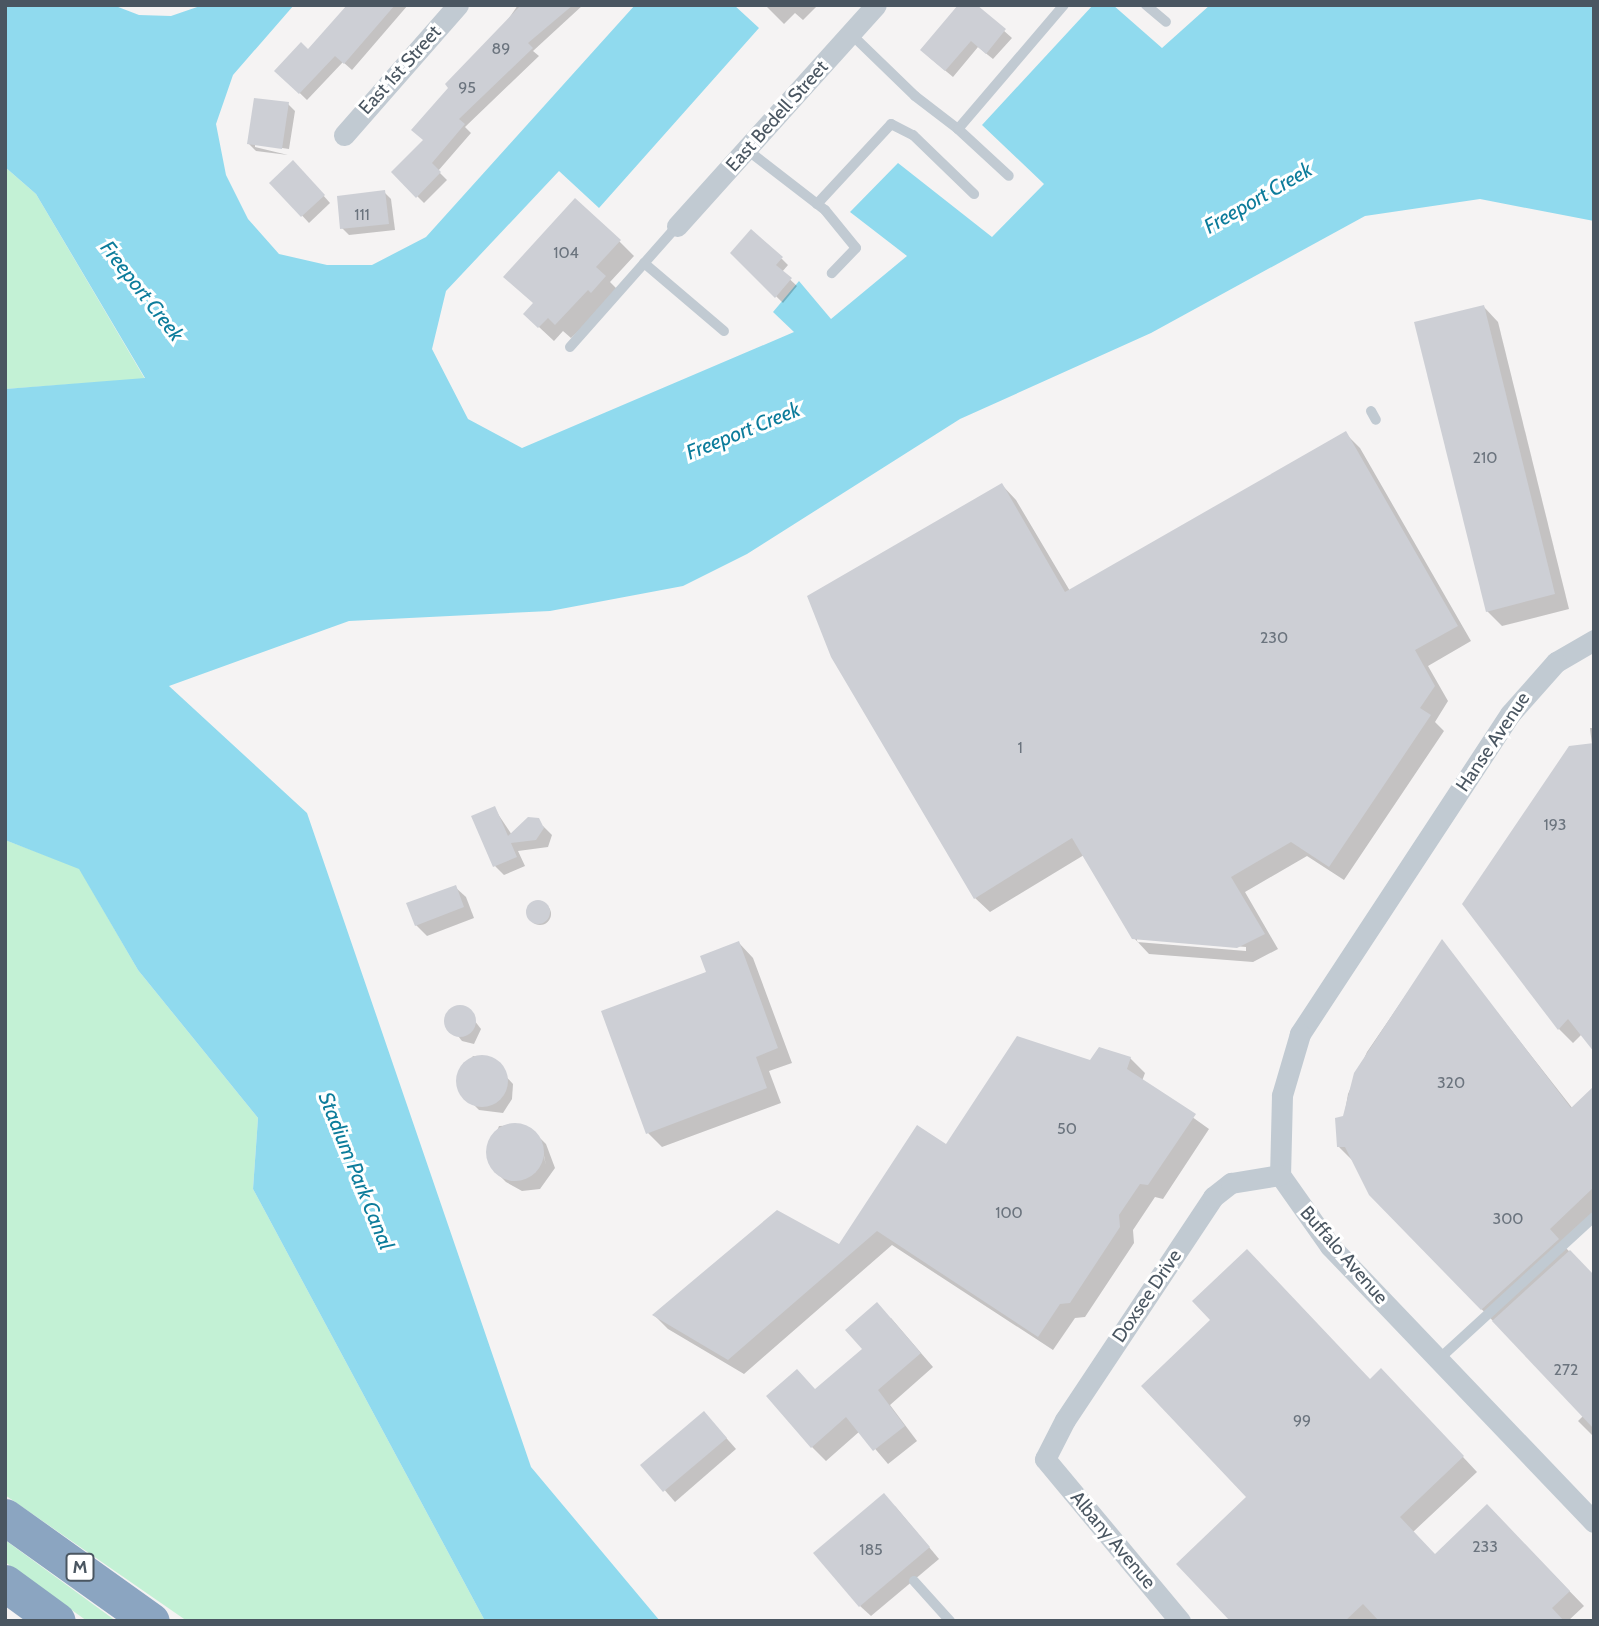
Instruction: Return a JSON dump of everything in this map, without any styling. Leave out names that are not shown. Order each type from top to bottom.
[{"type":"highway","name":"M","points":[[5,1517],[151,1621]]},
{"type":"highway","points":[[5,1583],[57,1621]]},
{"type":"street","name":"East 1st Street","points":[[344,135],[458,5]]},
{"type":"street","name":"East Bedell Street","points":[[677,226],[876,5]]},
{"type":"street","name":"Hanse Avenue","points":[[1280,1175],[1282,1095],[1300,1034],[1538,678],[1594,640]]},
{"type":"street","name":"Buffalo Avenue","points":[[1280,1175],[1331,1246],[1594,1522]]},
{"type":"street","name":"Doxsee Drive","points":[[1045,1459],[1070,1412],[1213,1197],[1231,1183],[1280,1175]]},
{"type":"street","name":"Albany Avenue","points":[[1045,1459],[1181,1621]]},
{"type":"lane","points":[[958,129],[1064,5]]},
{"type":"lane","points":[[1146,5],[1166,22]]},
{"type":"lane","points":[[851,34],[915,96],[958,129],[1009,176]]},
{"type":"lane","points":[[817,204],[891,124],[913,135],[974,194]]},
{"type":"lane","points":[[746,149],[817,204],[856,248],[832,273]]},
{"type":"lane","points":[[570,348],[677,226]]},
{"type":"lane","points":[[644,264],[724,331]]},
{"type":"lane","points":[[1438,1359],[1594,1217]]},
{"type":"lane","points":[[914,1581],[950,1621]]},
{"type":"green space","points":[[5,167],[36,194],[145,379],[5,389]]},
{"type":"green space","points":[[5,840],[79,868],[138,970],[258,1118],[253,1189],[485,1621],[187,1621],[5,1495]]},
{"type":"green space","points":[[5,1540],[116,1621],[87,1621],[5,1562]]},
{"type":"water","points":[[5,5],[113,5],[139,15],[171,16],[203,5],[294,5],[233,75],[216,124],[226,175],[248,219],[279,254],[327,265],[372,265],[426,237],[635,5],[734,5],[759,28],[599,208],[559,171],[446,291],[432,349],[468,419],[522,448],[794,332],[773,312],[799,281],[831,319],[907,256],[850,212],[898,163],[992,237],[1044,184],[982,125],[1093,5],[1113,5],[1162,48],[1210,5],[1594,5],[1594,221],[1480,199],[1365,216],[1151,333],[960,419],[747,554],[683,586],[550,611],[349,621],[169,686],[307,813],[531,1467],[660,1621],[485,1621],[253,1189],[258,1118],[138,970],[79,869],[5,840],[5,389],[145,378],[36,194],[5,167]]},
{"type":"building","points":[[347,5],[395,5],[344,64],[335,56],[299,94],[274,71],[301,42],[308,49]]},
{"type":"building","points":[[521,5],[573,5],[528,43],[533,48],[459,119],[465,124],[432,163],[441,172],[416,198],[391,172],[423,140],[411,130],[448,88],[445,84]]},
{"type":"building","points":[[958,5],[977,5],[1006,29],[986,54],[971,41],[945,71],[920,50]]},
{"type":"building","points":[[254,98],[289,102],[282,149],[247,144]]},
{"type":"building","points":[[293,160],[325,195],[301,217],[269,183]]},
{"type":"building","points":[[385,190],[389,224],[340,229],[337,196]]},
{"type":"building","points":[[575,198],[621,240],[596,267],[606,276],[591,293],[588,290],[555,325],[548,318],[538,328],[523,314],[533,303],[503,277]]},
{"type":"building","points":[[751,229],[783,257],[776,265],[792,278],[775,298],[730,253]]},
{"type":"building","points":[[1484,305],[1555,594],[1486,612],[1414,322]]},
{"type":"building","points":[[1346,431],[1458,626],[1415,650],[1435,686],[1420,708],[1431,715],[1329,867],[1291,842],[1231,877],[1265,934],[1237,948],[1132,939],[1072,838],[974,899],[831,657],[807,596],[1002,483],[1065,592]]},
{"type":"building","points":[[1594,743],[1594,1052],[1568,1019],[1558,1030],[1462,904],[1569,746]]},
{"type":"building","points":[[495,806],[508,836],[528,817],[539,818],[544,828],[536,840],[511,843],[517,857],[493,867],[471,816]]},
{"type":"building","points":[[456,885],[464,907],[415,926],[406,903]]},
{"type":"building","points":[[538,900],[549,907],[550,912],[543,923],[538,924],[527,917],[526,912],[533,901]]},
{"type":"building","points":[[1442,939],[1571,1108],[1594,1086],[1594,1187],[1550,1229],[1559,1239],[1481,1310],[1369,1195],[1345,1147],[1337,1147],[1335,1118],[1343,1116],[1354,1073]]},
{"type":"building","points":[[739,941],[778,1048],[756,1057],[767,1088],[646,1134],[601,1011],[706,972],[700,956]]},
{"type":"building","points":[[460,1005],[471,1010],[476,1021],[471,1032],[460,1037],[449,1032],[444,1021],[449,1010]]},
{"type":"building","points":[[1017,1036],[1090,1060],[1099,1047],[1131,1057],[1127,1069],[1196,1114],[1148,1185],[1140,1184],[1119,1215],[1120,1227],[1070,1303],[1060,1304],[1038,1337],[877,1231],[728,1360],[652,1315],[777,1210],[839,1244],[917,1125],[946,1144]]},
{"type":"building","points":[[482,1055],[492,1057],[500,1063],[506,1071],[506,1091],[500,1099],[492,1105],[482,1107],[472,1105],[464,1099],[458,1091],[456,1081],[458,1071],[464,1063],[472,1057]]},
{"type":"building","points":[[509,1123],[521,1123],[536,1131],[544,1146],[544,1158],[536,1173],[521,1181],[509,1181],[494,1173],[486,1158],[486,1146],[494,1131]]},
{"type":"building","points":[[1247,1249],[1370,1379],[1381,1368],[1464,1456],[1400,1517],[1435,1554],[1487,1504],[1570,1591],[1552,1608],[1564,1621],[1379,1621],[1363,1604],[1345,1621],[1230,1621],[1176,1564],[1246,1497],[1141,1386],[1210,1320],[1192,1301]]},
{"type":"building","points":[[1570,1250],[1594,1275],[1594,1429],[1492,1321]]},
{"type":"building","points":[[877,1302],[921,1353],[878,1390],[905,1426],[873,1451],[846,1417],[811,1448],[766,1396],[797,1369],[815,1389],[862,1349],[845,1330]]},
{"type":"building","points":[[704,1411],[727,1438],[663,1492],[640,1465]]},
{"type":"building","points":[[884,1493],[930,1547],[859,1607],[813,1553]]},
{"type":"water label","name":"Freeport Creek","points":[[1258,198]]},
{"type":"water label","name":"Freeport Creek","points":[[142,291]]},
{"type":"water label","name":"Freeport Creek","points":[[743,431]]},
{"type":"water label","name":"Stadium Park Canal","points":[[356,1171]]}]
